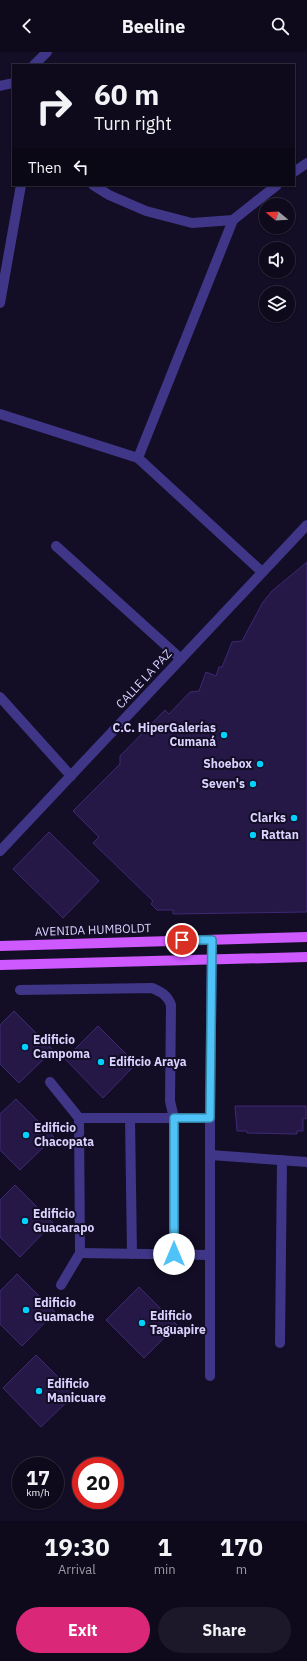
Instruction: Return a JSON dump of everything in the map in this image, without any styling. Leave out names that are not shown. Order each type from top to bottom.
[{"type":"main road","name":"AVENIDA HUMBOLDT","points":[[0,946],[307,937]]},
{"type":"main road","points":[[0,942],[16,945]]},
{"type":"main road","points":[[0,965],[307,958]]},
{"type":"main road","points":[[0,970],[14,964]]},
{"type":"street","points":[[35,64],[47,52]]},
{"type":"street","points":[[0,86],[12,83]]},
{"type":"street","points":[[295,171],[307,162]]},
{"type":"street","points":[[0,303],[21,186]]},
{"type":"street","points":[[94,186],[109,195],[146,211],[192,223],[233,220]]},
{"type":"street","points":[[138,458],[233,220],[276,186]]},
{"type":"street","points":[[0,414],[138,458],[262,572]]},
{"type":"street","name":"CALLE LA PAZ","points":[[0,851],[307,526]]},
{"type":"street","points":[[56,546],[180,659]]},
{"type":"street","points":[[0,697],[71,776]]},
{"type":"street","points":[[210,1376],[212,940]]},
{"type":"street","points":[[20,990],[152,988],[169,998],[171,1005],[170,1101],[174,1118],[174,1254]]},
{"type":"street","points":[[50,1082],[80,1118],[80,1253],[61,1285]]},
{"type":"street","points":[[80,1118],[210,1118]]},
{"type":"street","points":[[130,1118],[132,1254]]},
{"type":"street","points":[[210,1155],[307,1162]]},
{"type":"street","points":[[280,1343],[282,1160]]},
{"type":"street","points":[[80,1253],[210,1254]]},
{"type":"building","name":"C.C. HiperGalerías Cumaná","points":[[307,562],[307,912],[173,914],[173,910],[157,910],[151,904],[153,901],[93,843],[99,837],[73,811],[120,764],[120,756],[165,710],[169,714],[190,692],[199,691],[206,672],[216,676],[219,667],[222,667],[232,642],[242,641],[263,602],[272,591]]},
{"type":"building","points":[[49,832],[99,881],[63,918],[13,869]]},
{"type":"building","name":"Edificio Campoma","points":[[14,1011],[53,1050],[19,1083],[0,1064],[0,1025]]},
{"type":"building","name":"Edificio Araya","points":[[98,1026],[136,1064],[103,1098],[65,1059]]},
{"type":"building","name":"Edificio Chacopata","points":[[16,1099],[54,1137],[20,1170],[0,1150],[0,1114]]},
{"type":"building","points":[[235,1106],[306,1106],[306,1119],[303,1118],[303,1131],[297,1131],[297,1134],[247,1133],[247,1131],[237,1131]]},
{"type":"building","name":"Edificio Guacarapo","points":[[15,1185],[53,1223],[20,1257],[0,1237],[0,1200]]},
{"type":"building","name":"Edificio Guamache","points":[[17,1274],[55,1312],[22,1346],[0,1324],[0,1291]]},
{"type":"building","name":"Edificio Taguapire","points":[[139,1287],[177,1325],[144,1358],[106,1320]]},
{"type":"building","name":"Edificio Manicuare","points":[[36,1355],[75,1394],[41,1427],[3,1388]]},
{"type":"place","name":"C.C. HiperGalerías Cumaná","points":[[224,735]]},
{"type":"place","name":"Shoebox","points":[[260,764]]},
{"type":"place","name":"Seven's","points":[[253,784]]},
{"type":"place","name":"Clarks","points":[[294,818]]},
{"type":"place","name":"Rattan","points":[[253,835]]},
{"type":"place","name":"Edificio Campoma","points":[[25,1047]]},
{"type":"place","name":"Edificio Araya","points":[[101,1062]]},
{"type":"place","name":"Edificio Chacopata","points":[[26,1135]]},
{"type":"place","name":"Edificio Guacarapo","points":[[25,1221]]},
{"type":"place","name":"Edificio Guamache","points":[[26,1310]]},
{"type":"place","name":"Edificio Taguapire","points":[[142,1323]]},
{"type":"place","name":"Edificio Manicuare","points":[[39,1391]]},
{"type":"route","points":[[174,1254],[174,1118],[210,1118],[212,940],[182,940]]}]
